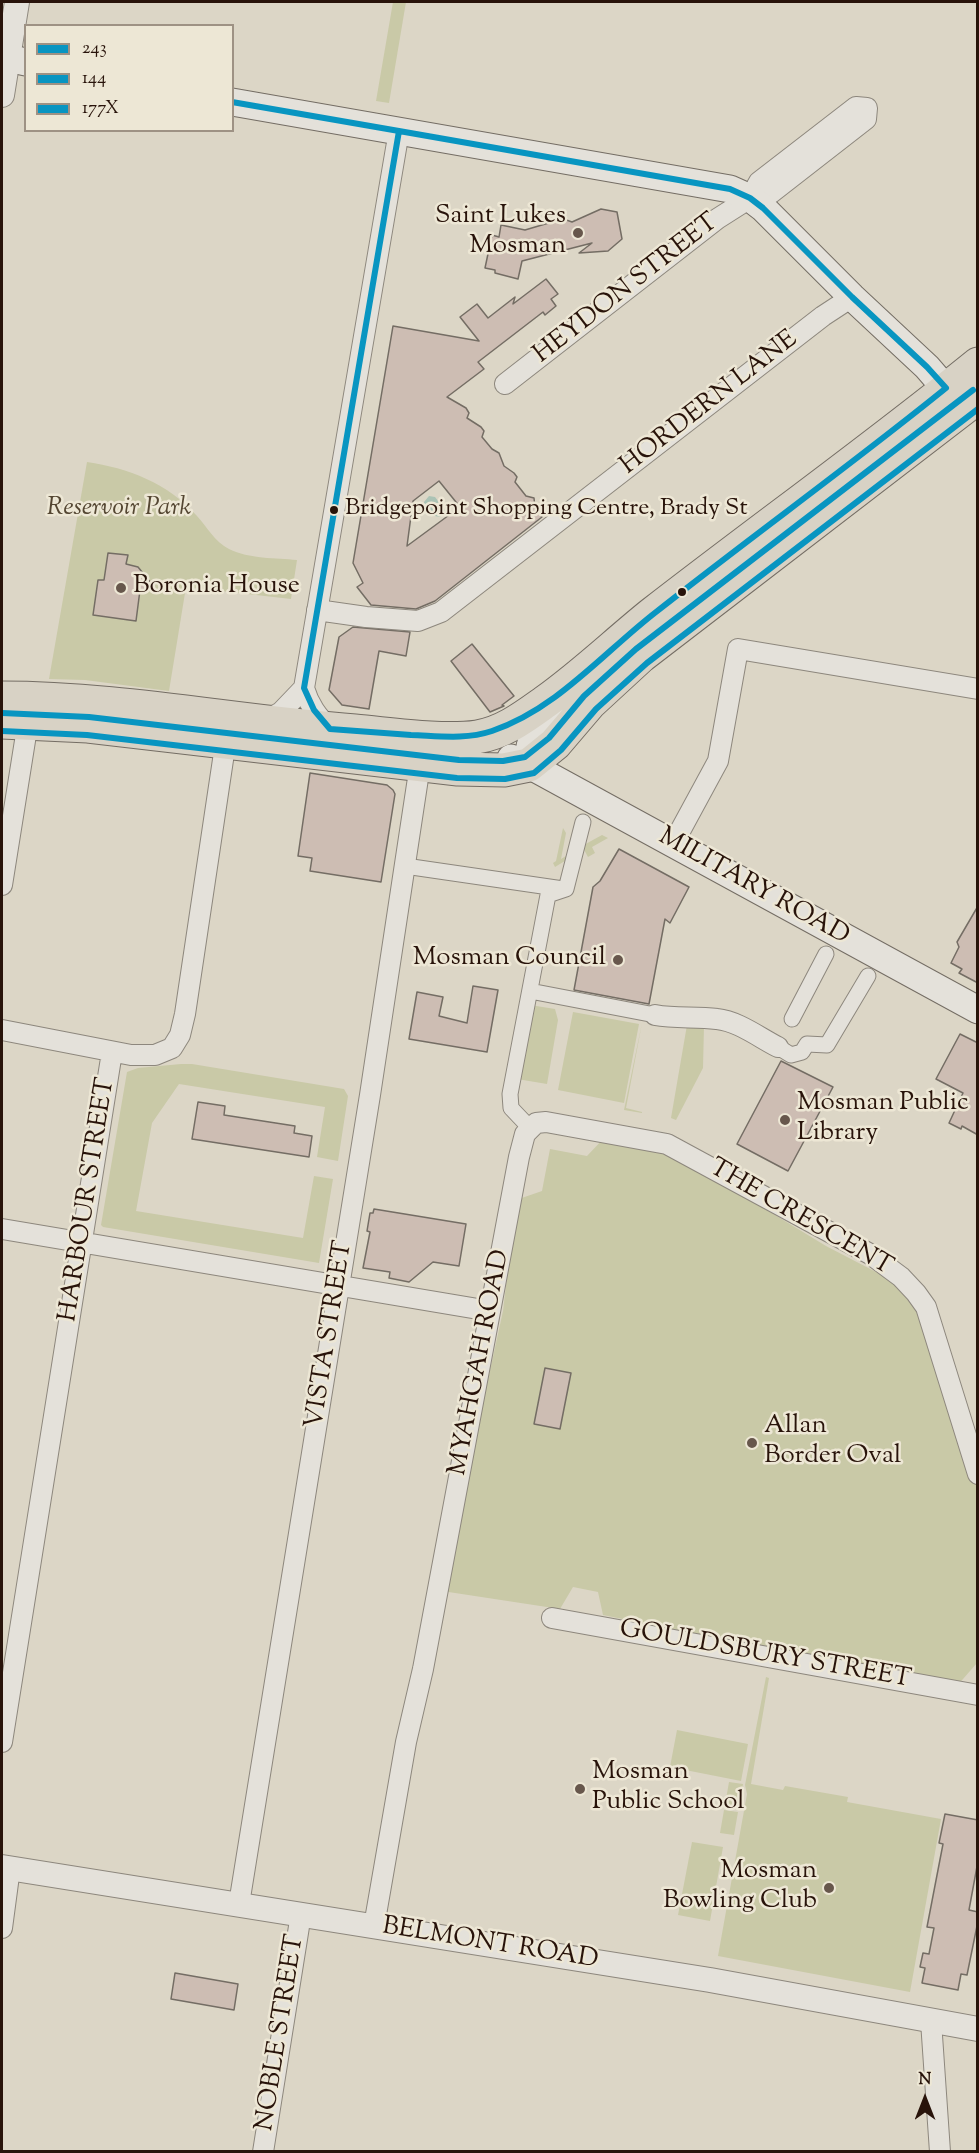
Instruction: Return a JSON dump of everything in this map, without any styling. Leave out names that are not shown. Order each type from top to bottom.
[{"type":"highway","points":[[529,765],[549,750],[590,703],[641,656],[962,398],[978,364]]},
{"type":"highway","name":"MILITARY ROAD","points":[[15,722],[227,730],[264,722],[387,734],[462,738],[479,736],[505,728],[524,718],[576,681],[650,616],[891,433],[962,398]]},
{"type":"highway","name":"MILITARY ROAD","points":[[2,698],[104,702],[227,730],[420,765],[491,771],[513,770],[529,765]]},
{"type":"main road","points":[[234,102],[730,189],[750,198],[763,208],[852,297],[962,398]]},
{"type":"main road","points":[[529,765],[529,744],[535,731],[576,681]]},
{"type":"main road","name":"MILITARY ROAD","points":[[387,734],[408,743],[435,750],[505,756],[529,765],[978,1010]]},
{"type":"street","points":[[2,95],[12,59],[17,2]]},
{"type":"street","name":"HEYDON STREET","points":[[505,384],[717,219],[750,198],[771,193],[866,118],[867,108],[856,107],[841,117],[759,182],[750,198]]},
{"type":"street","points":[[330,729],[308,702],[304,688],[399,131]]},
{"type":"street","name":"HORDERN LANE","points":[[317,610],[418,621],[441,612],[824,316],[852,297]]},
{"type":"street","points":[[673,844],[718,761],[738,649],[978,689]]},
{"type":"street","points":[[264,722],[281,712],[304,688]]},
{"type":"street","points":[[2,885],[15,722]]},
{"type":"street","name":"HARBOUR STREET","points":[[2,1742],[112,1052],[131,1055],[154,1054],[172,1048],[180,1035],[227,730]]},
{"type":"street","name":"VISTA STREET","points":[[239,1904],[420,765]]},
{"type":"street","points":[[566,890],[583,822]]},
{"type":"street","points":[[405,866],[566,890]]},
{"type":"street","points":[[530,1128],[511,1108],[510,1094],[548,895],[566,890]]},
{"type":"street","points":[[792,1019],[826,954]]},
{"type":"street","points":[[530,991],[675,1019],[729,1021],[791,1055],[802,1052],[807,1044],[827,1045],[868,976]]},
{"type":"street","points":[[2,1030],[112,1052]]},
{"type":"street","name":"THE CRESCENT","points":[[530,1128],[536,1123],[546,1122],[667,1144],[870,1254],[901,1277],[926,1308],[978,1474]]},
{"type":"street","name":"MYAHGAH ROAD","points":[[374,1926],[406,1742],[423,1669],[519,1157],[523,1140],[530,1128]]},
{"type":"street","points":[[2,1229],[490,1311]]},
{"type":"street","name":"GOULDSBURY STREET","points":[[552,1618],[978,1695]]},
{"type":"street","points":[[2,1928],[6,1867]]},
{"type":"street","name":"BELMONT ROAD","points":[[6,1867],[710,1980],[978,2029]]},
{"type":"street","name":"NOBLE STREET","points":[[263,2151],[301,1914]]},
{"type":"street","points":[[931,2021],[940,2151]]},
{"type":"green space","points":[[393,2],[406,2],[389,103],[376,101]]},
{"type":"green space","name":"Reservoir Park","points":[[87,462],[117,468],[160,486],[186,504],[215,538],[229,549],[254,556],[297,560],[291,599],[186,587],[169,691],[85,680],[49,679]]},
{"type":"green space","points":[[563,828],[566,833],[561,859],[571,853],[573,856],[555,867],[553,863],[556,861]]},
{"type":"green space","points":[[602,835],[608,838],[592,847],[595,853],[588,857],[582,846]]},
{"type":"green space","points":[[530,1005],[555,1009],[558,1020],[547,1084],[517,1079]]},
{"type":"green space","points":[[573,1012],[639,1024],[624,1103],[558,1090]]},
{"type":"green space","points":[[642,1023],[626,1108],[642,1113],[624,1110]]},
{"type":"green space","points":[[687,1025],[704,1026],[703,1068],[676,1120],[671,1118]]},
{"type":"green space","points":[[181,1064],[344,1089],[348,1096],[338,1161],[317,1157],[325,1107],[179,1084],[152,1123],[136,1211],[303,1238],[314,1176],[333,1179],[319,1263],[101,1225],[127,1072],[138,1068]]},
{"type":"green space","points":[[605,1137],[659,1148],[686,1161],[826,1246],[926,1298],[977,1474],[977,1663],[956,1687],[603,1615],[598,1592],[573,1587],[560,1609],[442,1591],[503,1311],[516,1200],[542,1191],[550,1149],[587,1156]]},
{"type":"green space","name":"Mosman Bowling Club","points":[[766,1677],[769,1678],[751,1784],[783,1790],[785,1786],[848,1797],[847,1802],[941,1819],[910,1992],[718,1956],[747,1794],[745,1785]]},
{"type":"green space","points":[[677,1730],[748,1744],[741,1781],[670,1767]]},
{"type":"green space","points":[[729,1782],[743,1784],[739,1807],[725,1805]]},
{"type":"green space","points":[[724,1810],[738,1812],[734,1835],[720,1833]]},
{"type":"green space","points":[[692,1842],[723,1847],[710,1921],[678,1915]]},
{"type":"shaded area","points":[[429,496],[435,497],[446,511],[440,517],[425,514],[424,502]]},
{"type":"building","points":[[601,209],[617,212],[622,239],[608,251],[579,253],[592,243],[522,261],[518,279],[485,268],[492,235],[499,237],[501,225],[525,230],[552,222],[558,217],[572,222]]},
{"type":"building","points":[[546,279],[558,294],[551,299],[556,306],[545,315],[543,312],[478,362],[484,369],[447,397],[466,408],[469,413],[467,418],[481,427],[484,431],[482,437],[492,449],[499,453],[504,466],[517,477],[515,482],[526,496],[534,498],[535,508],[542,517],[435,601],[416,609],[371,605],[357,587],[363,583],[353,563],[393,326],[479,341],[460,317],[477,304],[488,318],[515,297],[513,304]],"holes":[[[439,481],[460,507],[407,546],[413,501]]]},
{"type":"building","name":"Boronia House","points":[[108,553],[128,555],[126,564],[138,567],[151,583],[145,586],[144,591],[140,590],[136,621],[93,615],[98,580],[104,580]]},
{"type":"building","points":[[353,627],[410,632],[406,656],[379,651],[369,709],[342,705],[329,690],[339,637]]},
{"type":"building","points":[[472,644],[514,696],[502,705],[504,706],[490,712],[451,661]]},
{"type":"building","points":[[310,773],[387,785],[393,790],[395,794],[381,882],[310,871],[312,858],[298,856]]},
{"type":"building","name":"Mosman Council","points":[[619,849],[689,887],[670,923],[665,919],[649,1004],[574,990],[593,887],[600,881]]},
{"type":"building","points":[[978,906],[978,983],[959,973],[962,969],[951,963],[959,947],[957,942]]},
{"type":"building","points":[[473,986],[498,990],[487,1052],[409,1039],[417,992],[443,997],[439,1016],[467,1023]]},
{"type":"building","points":[[960,1034],[978,1043],[978,1135],[962,1126],[961,1129],[949,1123],[963,1093],[936,1079]]},
{"type":"building","points":[[781,1061],[833,1087],[788,1171],[737,1144]]},
{"type":"building","points":[[198,1102],[225,1106],[224,1115],[295,1126],[294,1133],[312,1136],[309,1157],[192,1139]]},
{"type":"building","points":[[374,1209],[466,1224],[459,1266],[433,1262],[409,1282],[389,1278],[390,1272],[363,1268],[370,1232],[367,1231],[370,1213],[373,1213]]},
{"type":"building","points":[[545,1368],[571,1373],[560,1429],[534,1424]]},
{"type":"building","points":[[945,1814],[978,1820],[978,1861],[969,1910],[978,1912],[978,1921],[967,1975],[961,1974],[958,1990],[922,1983],[925,1968],[920,1967],[923,1953],[929,1954],[934,1928],[927,1927],[943,1844],[939,1843]]},
{"type":"building","points":[[175,1973],[238,1984],[234,2010],[171,1999]]},
{"type":"transit line","name":"243","points":[[234,102],[399,131]]},
{"type":"transit line","name":"243","points":[[399,131],[730,189],[750,198],[763,208],[946,388],[656,612],[578,679],[538,709],[492,731],[472,736],[442,737],[330,729],[314,710],[304,688],[399,131]]},
{"type":"transit line","name":"177X","points":[[2,713],[89,717],[459,760],[503,761],[525,757],[549,738],[584,696],[636,649],[973,390]]},
{"type":"transit line","name":"144","points":[[2,731],[87,735],[457,778],[505,779],[534,773],[561,750],[596,709],[647,663],[978,409]]},
{"type":"place","name":"Saint Lukes Mosman","points":[[578,233]]},
{"type":"place","name":"Bridgepoint Shopping Centre, Brady St","points":[[334,510]]},
{"type":"place","name":"Boronia House","points":[[121,588]]},
{"type":"place","name":"Mosman Council","points":[[618,960]]},
{"type":"place","name":"Mosman Public Library","points":[[785,1120]]},
{"type":"place","name":"Allan Border Oval","points":[[752,1443]]},
{"type":"place","name":"Mosman Public School","points":[[580,1789]]},
{"type":"place","name":"Mosman Bowling Club","points":[[829,1888]]}]
